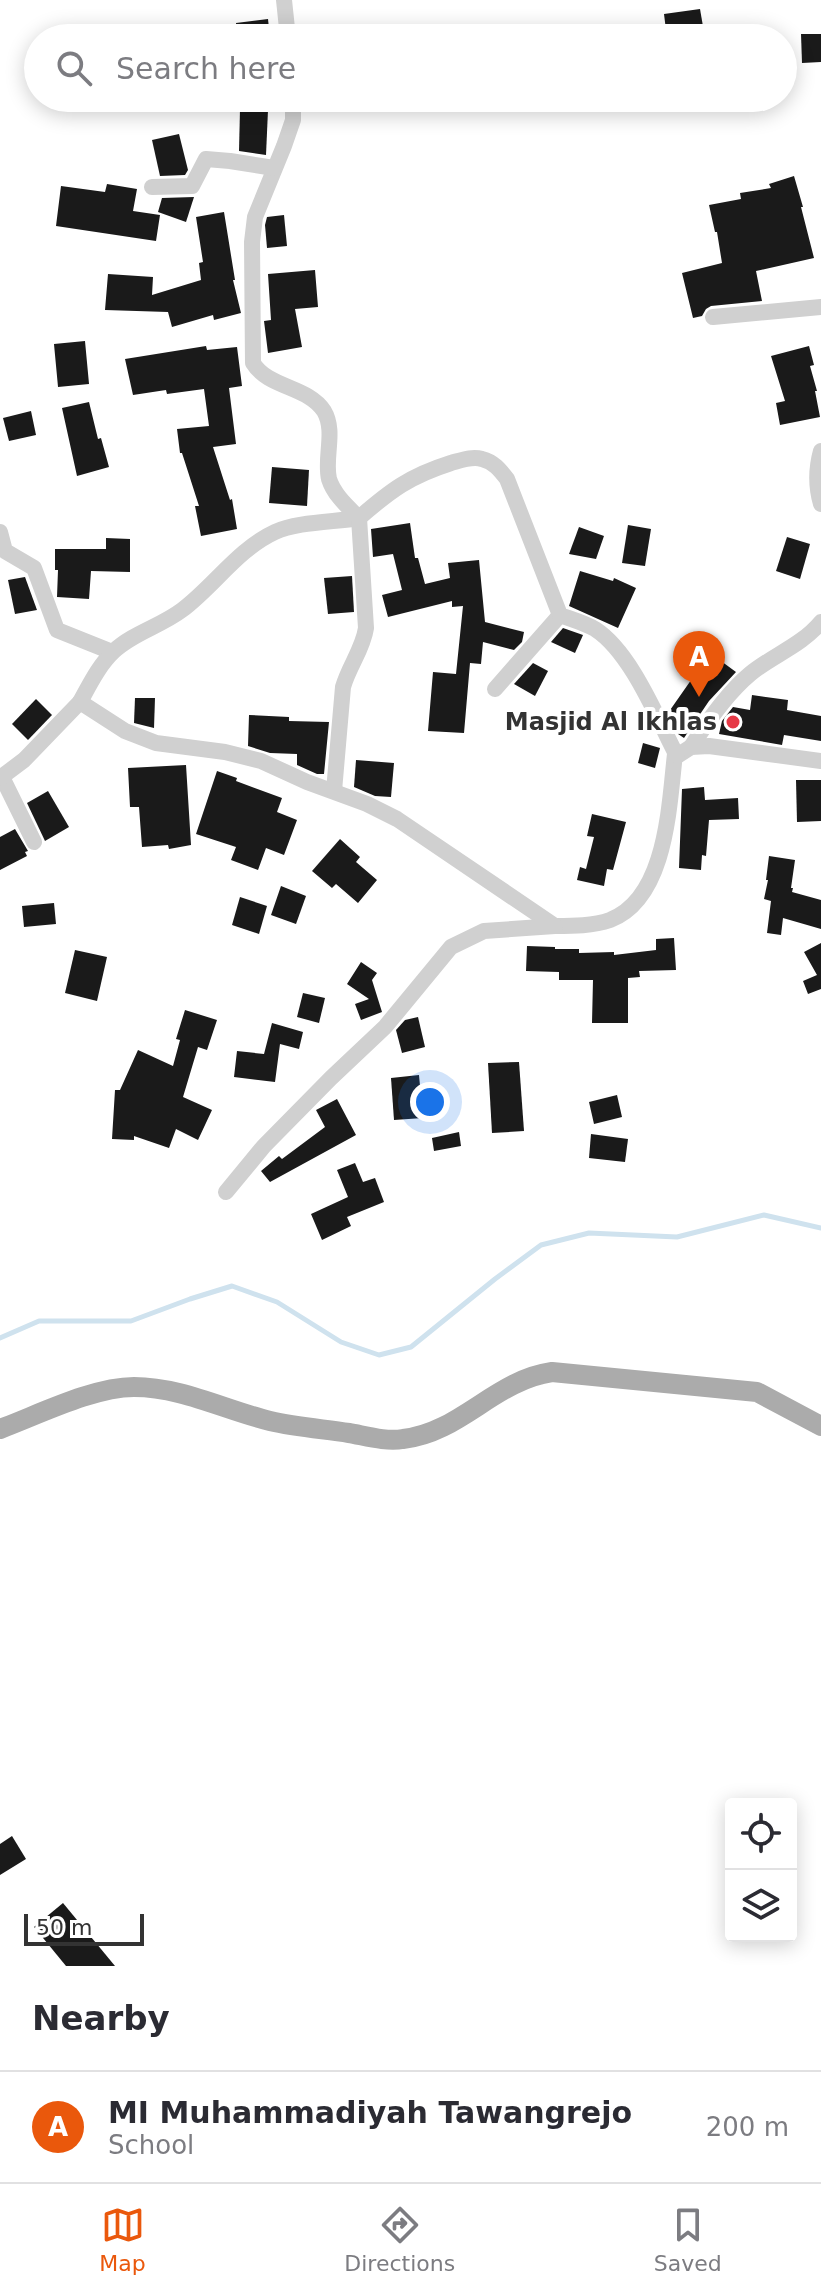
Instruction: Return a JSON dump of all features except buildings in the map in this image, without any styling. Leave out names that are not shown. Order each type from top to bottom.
[{"type":"main road","points":[[0,1429],[103,1391],[133,1387],[166,1390],[270,1421],[400,1440],[445,1427],[517,1381],[552,1372],[757,1392],[821,1426]]},
{"type":"street","points":[[284,0],[287,24]]},
{"type":"street","points":[[293,112],[293,120],[255,217],[252,242],[253,363],[266,376],[312,399],[324,411],[328,425],[329,480],[338,496],[359,518],[366,628],[364,642],[343,687],[334,791]]},
{"type":"street","points":[[152,187],[192,186],[206,159],[274,168]]},
{"type":"street","points":[[713,317],[821,307]]},
{"type":"street","points":[[821,451],[817,491],[821,504]]},
{"type":"street","points":[[34,842],[1,778],[24,760],[80,702],[112,652],[181,611],[254,543],[277,530],[359,518],[402,483],[423,472],[469,458],[484,459],[496,465],[507,479],[560,615],[593,628],[613,643],[684,752]]},
{"type":"street","points":[[0,532],[5,551],[34,568],[57,630],[112,652]]},
{"type":"street","points":[[495,689],[560,615]]},
{"type":"street","points":[[684,752],[711,715],[750,674],[786,652],[821,622]]},
{"type":"street","points":[[80,702],[125,731],[156,743],[225,752],[261,761],[367,804],[397,819],[555,926]]},
{"type":"street","points":[[226,1192],[264,1146],[385,1027],[451,947],[484,931],[585,926],[612,919],[631,907],[644,892],[658,864],[666,835],[675,754],[709,746],[821,761]]},
{"type":"waterway","points":[[0,1338],[39,1321],[131,1321],[232,1286],[277,1302],[341,1342],[379,1355],[411,1347],[541,1245],[589,1233],[677,1237],[764,1215],[821,1228]]},
{"type":"place","name":"MI Muhammadiyah Tawangrejo","points":[[699,697]]},
{"type":"place","name":"Masjid Al Ikhlas","points":[[733,722]]}]
